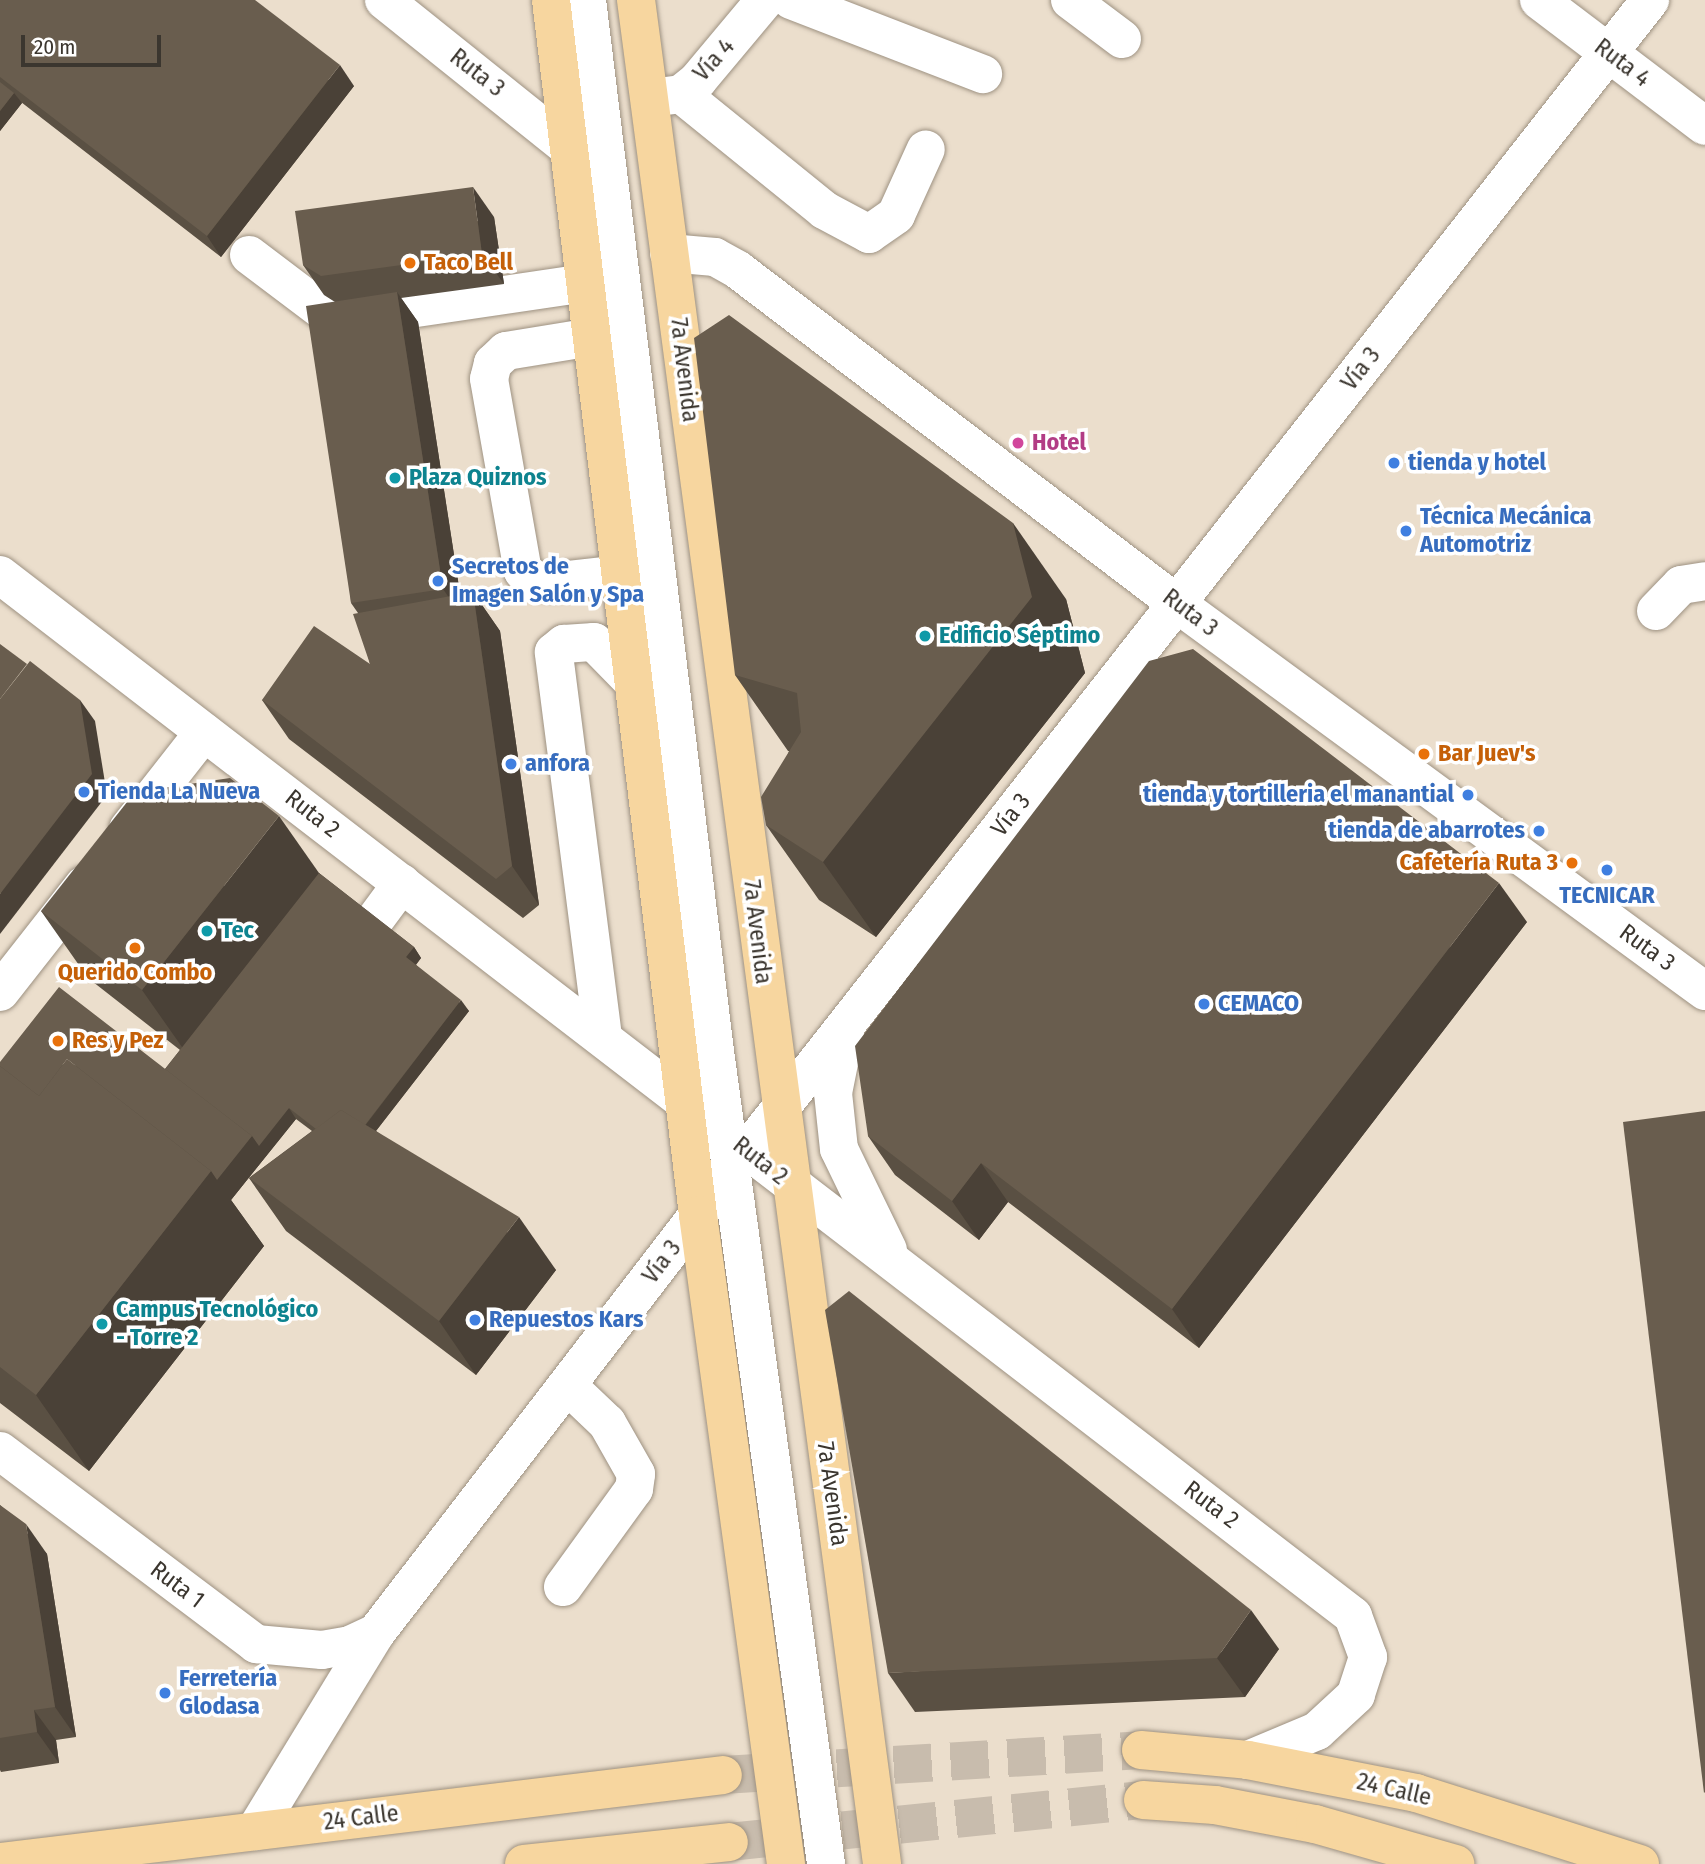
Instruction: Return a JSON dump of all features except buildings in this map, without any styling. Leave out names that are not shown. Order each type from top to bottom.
[{"type":"main road","points":[[551,0],[698,1216],[786,1864]]},
{"type":"main road","name":"7a Avenida","points":[[636,0],[665,96],[669,253],[790,1185],[882,1864]]},
{"type":"main road","name":"24 Calle","points":[[1141,1751],[1248,1760],[1416,1793],[1640,1864]]},
{"type":"main road","name":"24 Calle","points":[[0,1862],[723,1775]]},
{"type":"main road","points":[[1143,1800],[1215,1805],[1315,1824],[1455,1864]]},
{"type":"main road","points":[[524,1864],[696,1850]]},
{"type":"street","name":"Ruta 3","points":[[384,0],[569,148]]},
{"type":"street","points":[[587,0],[826,1864]]},
{"type":"street","name":"Vía 4","points":[[665,96],[715,62],[765,0]]},
{"type":"street","points":[[791,0],[983,74]]},
{"type":"street","points":[[1070,0],[1122,39]]},
{"type":"street","name":"Ruta 4","points":[[1539,0],[1705,126]]},
{"type":"street","name":"Vía 3","points":[[255,1831],[376,1633],[698,1216],[735,1152],[780,1109],[1650,0]]},
{"type":"street","points":[[665,96],[824,210],[869,234],[896,215],[926,149]]},
{"type":"street","name":"Ruta 3","points":[[669,253],[715,257],[738,270],[1177,603],[1705,991]]},
{"type":"street","points":[[249,255],[335,320],[586,283]]},
{"type":"street","points":[[592,337],[506,351],[493,363],[489,379],[523,571],[532,580],[551,582],[621,574]]},
{"type":"street","name":"Ruta 2","points":[[0,575],[603,1037],[686,1103],[735,1152],[790,1185],[896,1262],[1353,1616],[1368,1657],[1356,1695],[1317,1731],[1248,1760]]},
{"type":"street","points":[[1656,611],[1681,585],[1705,582]]},
{"type":"street","points":[[603,1037],[554,653],[564,644],[594,642],[634,683]]},
{"type":"street","points":[[0,992],[204,732]]},
{"type":"street","points":[[374,920],[402,883]]},
{"type":"street","points":[[849,1021],[833,1093],[839,1149],[853,1185],[896,1262]]},
{"type":"street","points":[[563,1587],[635,1489],[636,1474],[607,1423],[568,1386]]},
{"type":"street","name":"Ruta 1","points":[[0,1451],[256,1644],[322,1650],[350,1645],[376,1633]]},
{"type":"tunnel","points":[[723,1775],[1141,1750]]},
{"type":"tunnel","points":[[729,1842],[1143,1800]]},
{"type":"place","name":"Taco Bell","points":[[410,263]]},
{"type":"place","name":"Hotel","points":[[1018,443]]},
{"type":"place","name":"tienda y hotel","points":[[1394,463]]},
{"type":"place","name":"Plaza Quiznos","points":[[395,478]]},
{"type":"place","name":"Técnica Mecánica Automotriz","points":[[1406,531]]},
{"type":"place","name":"Secretos de Imagen Salón y Spa","points":[[438,581]]},
{"type":"place","name":"Edificio Séptimo","points":[[925,636]]},
{"type":"place","name":"Bar Juev's","points":[[1424,754]]},
{"type":"place","name":"anfora","points":[[511,764]]},
{"type":"place","name":"Tienda La Nueva","points":[[84,792]]},
{"type":"place","name":"tienda y tortilleria el manantial","points":[[1468,795]]},
{"type":"place","name":"tienda de abarrotes","points":[[1539,831]]},
{"type":"place","name":"Cafetería Ruta 3","points":[[1572,863]]},
{"type":"place","name":"TECNICAR","points":[[1607,870]]},
{"type":"place","name":"Tec","points":[[207,931]]},
{"type":"place","name":"Querido Combo","points":[[135,948]]},
{"type":"place","name":"CEMACO","points":[[1204,1004]]},
{"type":"place","name":"Res y Pez","points":[[58,1041]]},
{"type":"place","name":"Repuestos Kars","points":[[475,1320]]},
{"type":"place","name":"Campus Tecnológico - Torre 2","points":[[102,1324]]},
{"type":"place","name":"Ferretería Glodasa","points":[[165,1693]]}]
